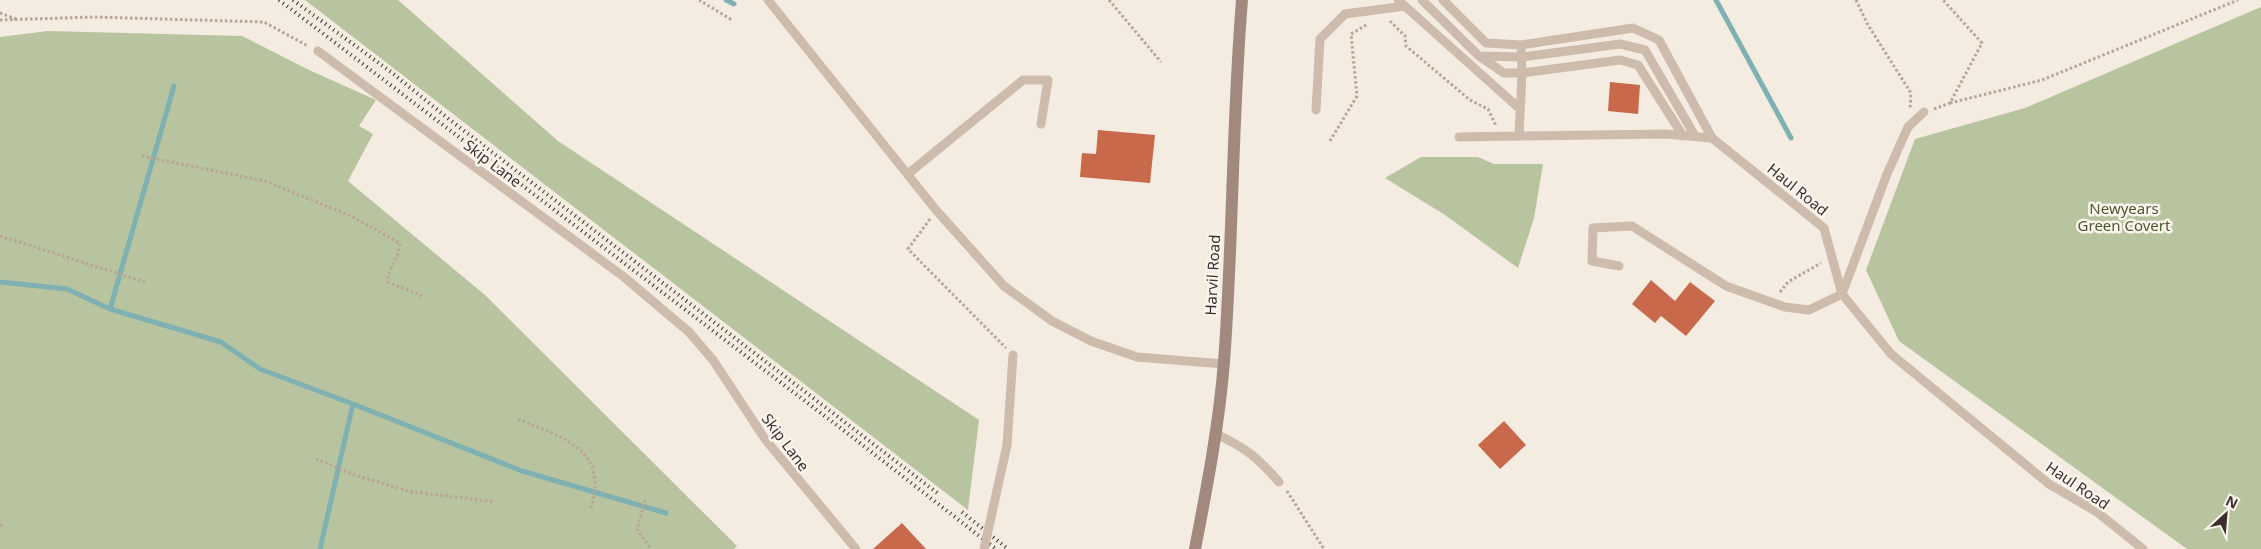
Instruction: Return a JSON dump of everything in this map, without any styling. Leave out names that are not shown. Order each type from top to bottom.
[{"type":"street","name":"Harvil Road","points":[[1195,549],[1216,434],[1224,364],[1234,117],[1242,0]]},
{"type":"lane","points":[[768,0],[876,137],[909,173],[936,210],[1004,286],[1052,321],[1091,342],[1137,357],[1224,364]]},
{"type":"lane","points":[[1422,0],[1479,56],[1504,73],[1522,73],[1620,60],[1638,65],[1683,136]]},
{"type":"lane","points":[[1443,0],[1486,42],[1521,45],[1633,28],[1658,40],[1712,138]]},
{"type":"lane","points":[[1316,110],[1320,39],[1345,14],[1401,3],[1520,109]]},
{"type":"lane","points":[[1479,56],[1522,57],[1620,44],[1644,50],[1695,136]]},
{"type":"lane","points":[[1519,136],[1522,73],[1521,45]]},
{"type":"lane","name":"Skip Lane","points":[[318,51],[360,80],[624,277],[689,332],[713,360],[765,439],[856,549]]},
{"type":"lane","points":[[909,173],[1023,80],[1048,80],[1041,124]]},
{"type":"lane","points":[[1618,266],[1592,261],[1593,228],[1632,226],[1726,286],[1785,307],[1809,310],[1842,294],[1887,174],[1908,127],[1924,112]]},
{"type":"lane","points":[[1459,137],[1665,134],[1712,138]]},
{"type":"lane","name":"Haul Road","points":[[1712,138],[1824,228],[1842,294],[1891,354],[2049,484],[2097,512],[2143,549]]},
{"type":"lane","points":[[984,549],[1007,445],[1014,355]]},
{"type":"lane","points":[[1216,434],[1244,448],[1259,459],[1279,482]]},
{"type":"path","points":[[699,0],[732,20]]},
{"type":"path","points":[[1108,0],[1161,62]]},
{"type":"path","points":[[1856,0],[1868,25],[1911,93],[1908,127]]},
{"type":"path","points":[[1943,0],[1982,43],[1950,103]]},
{"type":"path","points":[[1924,112],[1950,103],[2042,80],[2238,0]]},
{"type":"path","points":[[0,13],[17,19]]},
{"type":"path","points":[[0,20],[94,17],[264,22],[318,51]]},
{"type":"path","points":[[142,156],[265,182],[351,216],[400,243],[400,251],[388,275],[388,282],[422,296]]},
{"type":"path","points":[[936,210],[908,249],[959,303],[1014,355]]},
{"type":"path","points":[[0,236],[145,282]]},
{"type":"path","points":[[518,419],[567,440],[583,451],[592,466],[595,486],[591,508]]},
{"type":"path","points":[[316,459],[407,491],[495,502]]},
{"type":"path","points":[[1279,482],[1295,501],[1324,549]]},
{"type":"path","points":[[645,500],[637,529],[651,549]]},
{"type":"path","points":[[0,525],[5,527]]},
{"type":"green space","points":[[305,0],[398,0],[558,141],[979,420],[968,510]]},
{"type":"green space","name":"Newyears Green Covert","points":[[2261,7],[2261,549],[2187,549],[1899,341],[1866,270],[1915,139],[2025,108]]},
{"type":"green space","points":[[48,31],[242,36],[307,69],[376,100],[359,126],[373,134],[348,181],[485,295],[737,546],[734,549],[0,549],[0,37]]},
{"type":"green space","points":[[1421,157],[1478,157],[1494,164],[1543,164],[1534,218],[1518,268],[1445,215],[1385,178]]},
{"type":"building","points":[[1610,82],[1640,85],[1638,114],[1608,111]]},
{"type":"building","points":[[1098,130],[1155,135],[1150,183],[1080,177],[1082,153],[1096,154]]},
{"type":"building","points":[[1651,280],[1675,301],[1690,282],[1715,301],[1686,336],[1661,316],[1655,323],[1632,304]]},
{"type":"building","points":[[1504,421],[1526,445],[1500,469],[1478,445]]},
{"type":"building","points":[[902,523],[926,549],[873,549]]},
{"type":"waterway","points":[[726,0],[734,4]]},
{"type":"waterway","points":[[1716,0],[1791,138]]},
{"type":"waterway","points":[[110,309],[174,86]]},
{"type":"waterway","points":[[0,282],[67,289],[110,309],[221,342],[260,369],[353,404],[320,549]]},
{"type":"waterway","points":[[353,404],[522,471],[666,513]]},
{"type":"railway","points":[[279,0],[847,433],[996,549]]},
{"type":"railway","points":[[293,0],[391,72],[450,120],[940,495]]},
{"type":"railway","points":[[962,512],[1008,549]]}]
